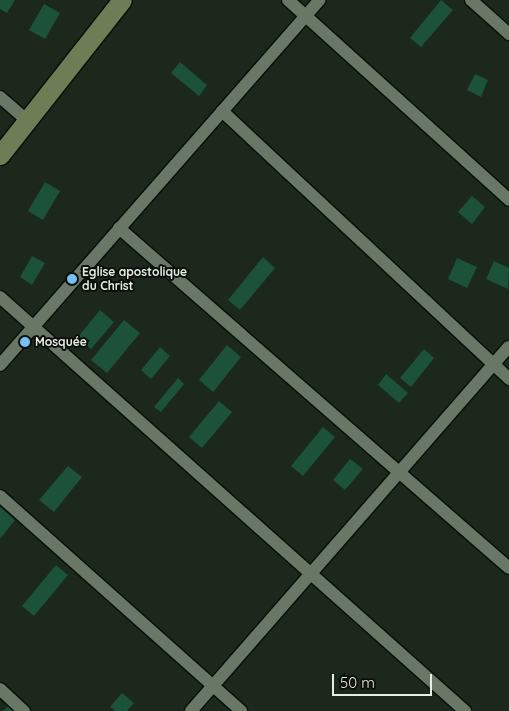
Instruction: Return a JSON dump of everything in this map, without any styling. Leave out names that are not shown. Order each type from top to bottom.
[{"type":"street","points":[[288,0],[509,200]]},
{"type":"street","points":[[0,365],[319,0]]},
{"type":"street","points":[[471,0],[509,34]]},
{"type":"street","points":[[0,155],[28,121],[116,2]]},
{"type":"street","points":[[0,97],[28,121]]},
{"type":"street","points":[[222,110],[509,379]]},
{"type":"street","points":[[119,228],[509,568]]},
{"type":"street","points":[[0,297],[465,711]]},
{"type":"street","points":[[192,711],[509,347]]},
{"type":"street","points":[[0,496],[241,711]]},
{"type":"street","points":[[0,689],[24,711]]},
{"type":"building","points":[[0,0],[15,0],[7,13],[0,9]]},
{"type":"building","points":[[441,0],[453,10],[421,47],[410,38]]},
{"type":"building","points":[[44,4],[60,13],[45,39],[29,30]]},
{"type":"building","points":[[180,62],[207,85],[199,96],[171,73]]},
{"type":"building","points":[[475,74],[488,80],[481,97],[467,90]]},
{"type":"building","points":[[45,182],[60,191],[43,220],[28,211]]},
{"type":"building","points":[[472,196],[485,207],[472,224],[458,212]]},
{"type":"building","points":[[32,256],[45,263],[32,285],[20,277]]},
{"type":"building","points":[[263,257],[275,268],[240,310],[228,300]]},
{"type":"building","points":[[457,258],[477,267],[467,288],[448,279]]},
{"type":"building","points":[[494,261],[509,268],[508,289],[486,279]]},
{"type":"building","points":[[100,310],[114,322],[91,349],[77,338]]},
{"type":"building","points":[[124,320],[140,333],[107,373],[91,360]]},
{"type":"building","points":[[227,345],[241,357],[213,392],[199,380]]},
{"type":"building","points":[[160,347],[170,356],[151,379],[141,370]]},
{"type":"building","points":[[424,349],[434,358],[411,387],[400,378]]},
{"type":"building","points":[[386,374],[408,393],[399,403],[378,385]]},
{"type":"building","points":[[178,378],[184,384],[161,412],[154,407]]},
{"type":"building","points":[[219,401],[232,412],[202,448],[189,437]]},
{"type":"building","points":[[323,427],[335,437],[303,476],[291,466]]},
{"type":"building","points":[[350,459],[363,469],[345,490],[333,480]]},
{"type":"building","points":[[68,466],[82,477],[54,512],[39,500]]},
{"type":"building","points":[[0,507],[15,520],[0,539]]},
{"type":"building","points":[[56,565],[68,575],[34,616],[22,606]]},
{"type":"building","points":[[122,693],[134,703],[127,711],[116,711],[110,707]]},
{"type":"building","points":[[8,706],[14,711],[3,711]]},
{"type":"place","name":"Eglise apostolique du Christ","points":[[72,279]]},
{"type":"place","name":"Mosquée","points":[[25,342]]}]
